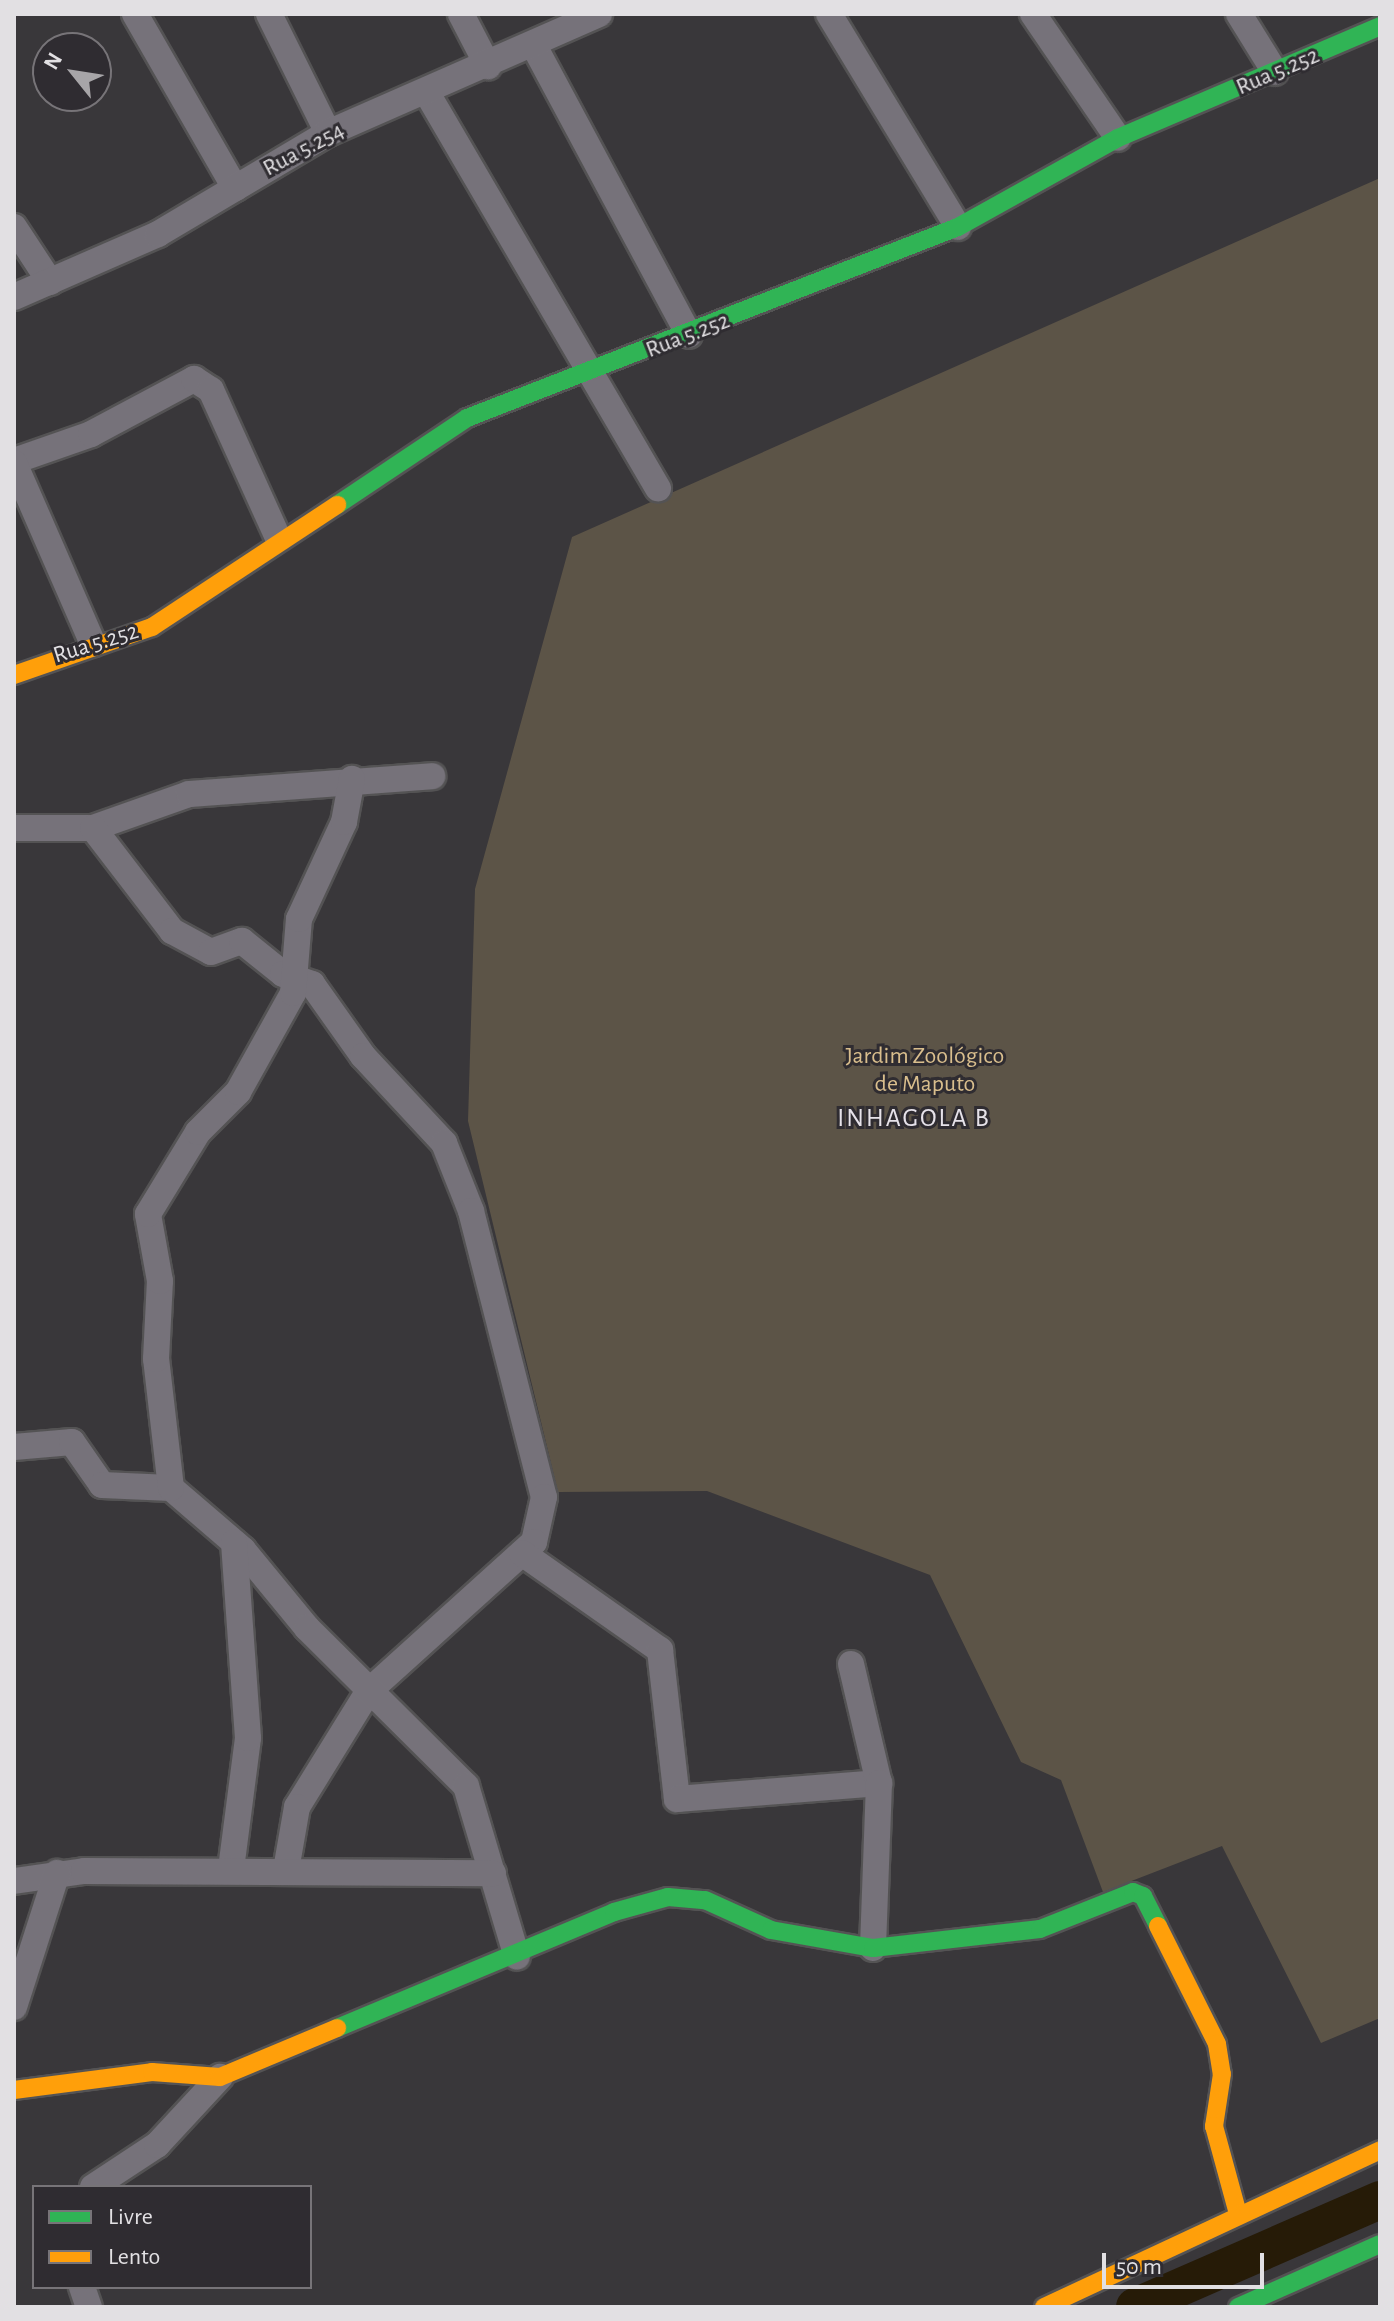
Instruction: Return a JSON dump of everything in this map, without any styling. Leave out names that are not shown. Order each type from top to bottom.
[{"type":"street","points":[[135,14],[235,188]]},
{"type":"street","points":[[269,14],[328,133]]},
{"type":"street","points":[[461,14],[488,66]]},
{"type":"street","name":"Rua 5.254","points":[[14,297],[158,234],[328,133],[427,93],[599,14]]},
{"type":"street","points":[[829,14],[958,227]]},
{"type":"street","points":[[1033,14],[1118,138]]},
{"type":"street","points":[[1239,14],[1275,72]]},
{"type":"street","name":"Rua 5.252","points":[[14,675],[93,644],[152,627],[434,434],[958,227],[1118,138],[1380,26]]},
{"type":"street","points":[[533,44],[689,335]]},
{"type":"street","points":[[427,93],[595,371],[658,488]]},
{"type":"street","points":[[14,227],[50,282]]},
{"type":"street","points":[[93,644],[14,462],[91,434],[194,379],[211,390],[278,538]]},
{"type":"street","points":[[14,828],[93,828],[189,794],[352,779],[432,776]]},
{"type":"street","points":[[171,1488],[156,1359],[160,1281],[148,1214],[198,1132],[238,1092],[298,979],[299,919],[344,822],[352,779]]},
{"type":"street","points":[[93,828],[172,931],[211,952],[242,941],[318,989],[363,1056],[457,1166],[544,1497],[538,1532],[522,1553],[368,1692],[297,1807],[286,1870]]},
{"type":"street","points":[[14,1447],[72,1442],[102,1485],[171,1488],[234,1542],[368,1692],[466,1786],[517,1957]]},
{"type":"street","points":[[231,1869],[248,1738],[234,1542]]},
{"type":"street","points":[[522,1553],[660,1650],[677,1799],[879,1783]]},
{"type":"street","points":[[851,1664],[879,1783],[873,1948]]},
{"type":"street","points":[[14,1881],[57,1873],[231,1869],[493,1873]]},
{"type":"street","points":[[14,2007],[57,1873]]},
{"type":"street","points":[[96,2185],[157,2145],[220,2077],[517,1957],[614,1912],[668,1897],[705,1900],[771,1930],[873,1948],[966,1943],[1040,1929],[1124,1894],[1143,1896],[1217,2044],[1222,2074],[1214,2126],[1238,2214]]},
{"type":"street","points":[[14,2090],[152,2072],[220,2077]]},
{"type":"street","points":[[1044,2307],[1380,2150]]},
{"type":"street","points":[[1238,2307],[1380,2244]]},
{"type":"green space","name":"Jardim Zoológico de Maputo","points":[[1380,178],[1380,2018],[1321,2043],[1222,1846],[1103,1892],[1061,1780],[1021,1762],[930,1575],[707,1491],[558,1492],[468,1121],[475,889],[572,537]]},
{"type":"waterway","points":[[1135,2307],[1380,2200]]},
{"type":"traffic: fast","points":[[337,505],[467,418],[958,227],[1118,138],[1380,26]]},
{"type":"traffic: fast","points":[[337,2028],[614,1912],[668,1897],[705,1900],[771,1930],[873,1948],[1040,1929],[1133,1892],[1143,1896],[1158,1926]]},
{"type":"traffic: fast","points":[[1238,2307],[1380,2244]]},
{"type":"traffic: slow","points":[[14,675],[152,627],[337,505]]},
{"type":"traffic: slow","points":[[1158,1926],[1217,2044],[1222,2074],[1214,2126],[1238,2214]]},
{"type":"traffic: slow","points":[[14,2090],[152,2072],[220,2077],[337,2028]]},
{"type":"traffic: slow","points":[[1044,2307],[1380,2150]]},
{"type":"district","name":"INHAGOLA B","points":[[914,1119]]}]
